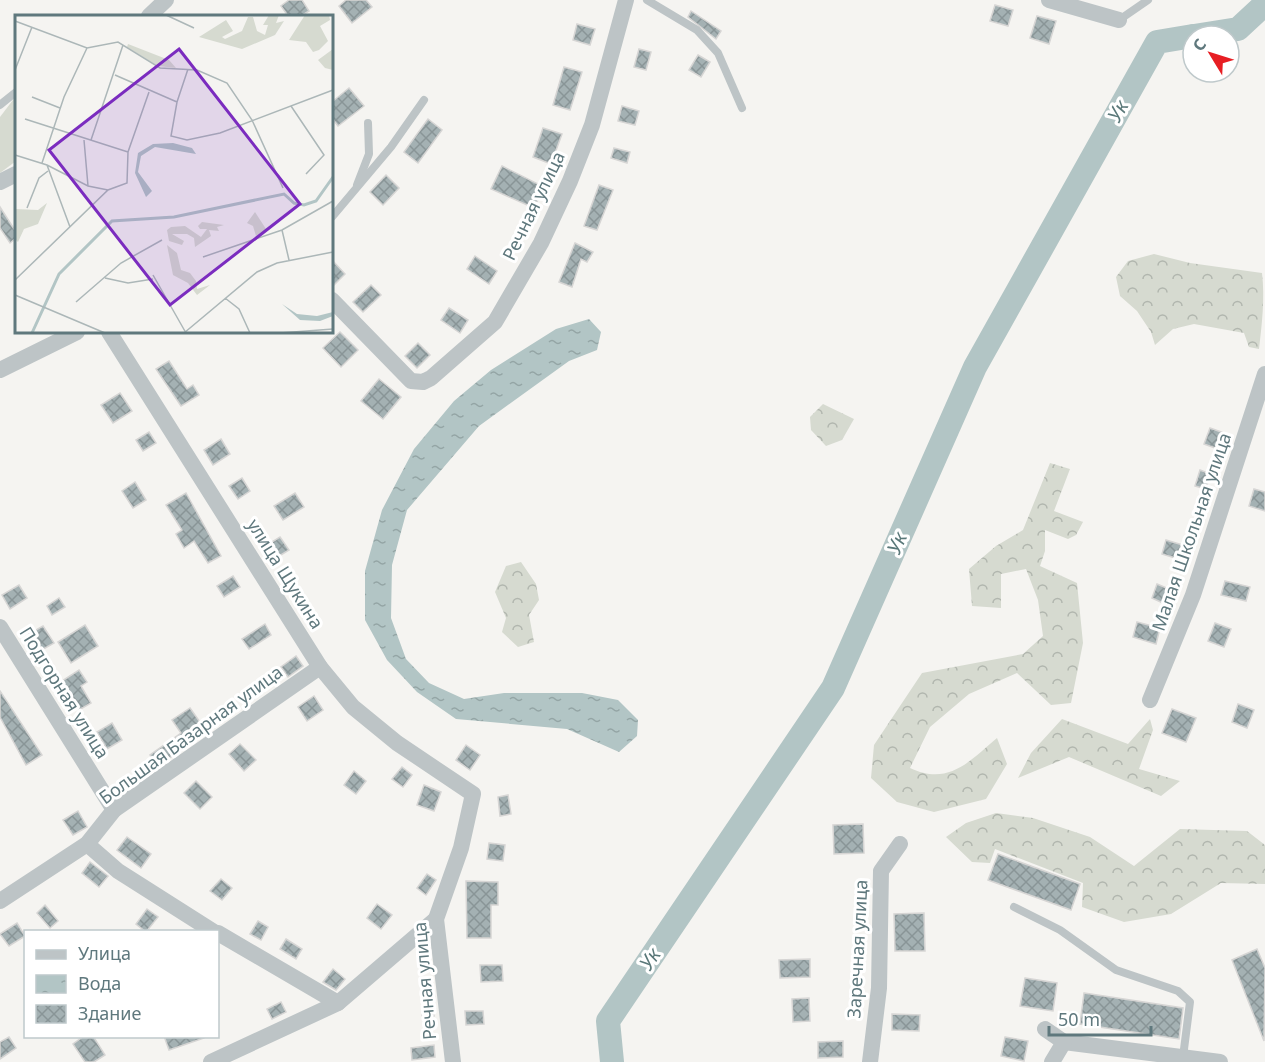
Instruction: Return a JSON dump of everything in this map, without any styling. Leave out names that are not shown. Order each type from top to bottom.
[{"type":"street","points":[[150,15],[166,0]]},
{"type":"street","name":"Речная улица","points":[[333,301],[411,381],[423,382],[431,378],[495,322],[541,243],[570,181],[592,125],[626,0]]},
{"type":"street","points":[[1049,0],[1119,20]]},
{"type":"street","points":[[0,182],[15,174]]},
{"type":"street","points":[[0,370],[76,333]]},
{"type":"street","name":"улица Щукина","points":[[110,333],[320,667],[353,707],[397,743],[473,794]]},
{"type":"street","name":"Малая Школьная улица","points":[[1150,700],[1193,595],[1265,375]]},
{"type":"street","name":"Подгорная улица","points":[[0,627],[114,810]]},
{"type":"street","name":"Большая Базарная улица","points":[[0,901],[87,844],[114,810],[320,667]]},
{"type":"street","name":"Речная улица","points":[[453,1062],[436,919],[461,848],[473,794]]},
{"type":"street","points":[[87,844],[118,871],[213,930]]},
{"type":"street","name":"Заречная улица","points":[[870,1062],[879,988],[881,871],[900,844]]},
{"type":"street","points":[[211,1062],[338,1004],[436,919]]},
{"type":"street","points":[[219,934],[338,1004]]},
{"type":"street","points":[[1046,1029],[1064,1042],[1220,1062]]},
{"type":"street","points":[[1052,1062],[1064,1042]]},
{"type":"lane","points":[[647,0],[697,30],[718,53],[742,108]]},
{"type":"lane","points":[[1119,20],[1148,0]]},
{"type":"lane","points":[[0,105],[15,93]]},
{"type":"lane","points":[[333,216],[353,194],[424,100]]},
{"type":"lane","points":[[353,194],[369,154],[368,123]]},
{"type":"lane","points":[[1014,907],[1060,930],[1116,970],[1178,991],[1190,1002],[1183,1057]]},
{"type":"green space","points":[[15,97],[15,162],[0,173],[0,117]]},
{"type":"green space","points":[[1154,254],[1190,263],[1262,273],[1263,301],[1259,349],[1249,347],[1244,333],[1194,324],[1173,329],[1155,345],[1151,332],[1137,311],[1120,296],[1116,277],[1128,261]]},
{"type":"green space","points":[[823,404],[854,419],[842,440],[826,446],[811,430],[810,417]]},
{"type":"green space","points":[[1050,463],[1070,469],[1054,511],[1083,522],[1076,535],[1068,539],[1045,530],[1045,551],[1040,566],[1077,583],[1083,643],[1071,703],[1051,705],[1017,673],[969,694],[930,727],[910,768],[924,773],[947,773],[967,763],[997,738],[1007,764],[986,799],[934,812],[897,802],[871,778],[874,745],[922,673],[1023,654],[1043,636],[1038,600],[1026,569],[1001,574],[1001,608],[972,606],[969,569],[996,546],[1023,530]]},
{"type":"green space","points":[[521,562],[536,584],[539,600],[529,615],[534,642],[518,647],[502,632],[506,618],[495,592],[506,566]]},
{"type":"green space","points":[[1062,719],[1128,744],[1150,719],[1153,730],[1139,769],[1180,781],[1161,796],[1069,757],[1018,778],[1031,753]]},
{"type":"green space","points":[[996,813],[1033,818],[1090,837],[1134,866],[1180,829],[1247,831],[1265,845],[1265,884],[1221,883],[1171,914],[1124,922],[1082,907],[1083,883],[995,849],[990,863],[972,862],[946,837],[966,823]]},
{"type":"water","points":[[589,319],[601,332],[597,350],[569,361],[479,426],[407,510],[392,565],[391,618],[406,659],[429,683],[464,699],[504,693],[582,693],[618,700],[638,720],[637,736],[619,752],[567,729],[456,719],[417,692],[387,660],[365,620],[365,571],[382,510],[414,449],[454,401],[491,370],[556,329]]},
{"type":"building","points":[[289,0],[302,0],[309,11],[303,15],[287,15],[281,6]]},
{"type":"building","points":[[346,0],[366,0],[372,7],[352,23],[339,6]]},
{"type":"building","points":[[995,5],[1013,10],[1008,26],[990,21]]},
{"type":"building","points":[[691,11],[721,31],[716,39],[688,17]]},
{"type":"building","points":[[1037,16],[1056,21],[1049,44],[1030,38]]},
{"type":"building","points":[[577,24],[595,29],[590,45],[573,40]]},
{"type":"building","points":[[639,49],[651,52],[646,70],[634,67]]},
{"type":"building","points":[[698,55],[710,62],[701,77],[689,70]]},
{"type":"building","points":[[564,67],[582,72],[570,110],[553,105]]},
{"type":"building","points":[[349,88],[364,106],[338,126],[333,119],[333,101]]},
{"type":"building","points":[[622,106],[639,111],[635,125],[618,121]]},
{"type":"building","points":[[428,119],[442,130],[418,163],[404,152]]},
{"type":"building","points":[[543,128],[562,134],[551,164],[533,157]]},
{"type":"building","points":[[614,148],[630,152],[627,163],[611,158]]},
{"type":"building","points":[[502,166],[544,187],[534,208],[491,189]]},
{"type":"building","points":[[386,175],[399,188],[383,205],[370,192]]},
{"type":"building","points":[[599,185],[613,190],[597,230],[584,226]]},
{"type":"building","points":[[0,207],[15,230],[15,239],[10,243],[0,228]]},
{"type":"building","points":[[575,243],[593,252],[587,262],[581,259],[572,287],[559,282]]},
{"type":"building","points":[[475,256],[497,271],[489,284],[467,269]]},
{"type":"building","points":[[333,261],[345,274],[333,286]]},
{"type":"building","points":[[371,285],[381,295],[363,312],[353,302]]},
{"type":"building","points":[[449,308],[468,320],[460,333],[441,320]]},
{"type":"building","points":[[340,332],[358,350],[341,367],[323,348]]},
{"type":"building","points":[[418,343],[430,355],[417,368],[405,356]]},
{"type":"building","points":[[169,361],[187,389],[193,385],[199,395],[181,406],[156,369]]},
{"type":"building","points":[[379,379],[401,397],[383,419],[361,401]]},
{"type":"building","points":[[120,393],[132,411],[113,423],[101,405]]},
{"type":"building","points":[[1210,428],[1224,433],[1218,449],[1204,444]]},
{"type":"building","points":[[149,432],[156,443],[143,451],[136,440]]},
{"type":"building","points":[[221,439],[230,454],[213,465],[204,450]]},
{"type":"building","points":[[1200,470],[1210,474],[1206,489],[1195,486]]},
{"type":"building","points":[[242,478],[250,491],[238,499],[229,486]]},
{"type":"building","points":[[135,482],[146,500],[133,508],[122,491]]},
{"type":"building","points":[[1254,489],[1265,492],[1265,511],[1249,506]]},
{"type":"building","points":[[186,493],[221,556],[208,563],[194,541],[184,548],[176,534],[182,530],[166,505]]},
{"type":"building","points":[[295,493],[304,507],[283,520],[274,506]]},
{"type":"building","points":[[280,537],[289,550],[276,558],[267,545]]},
{"type":"building","points":[[1166,540],[1186,546],[1182,560],[1162,554]]},
{"type":"building","points":[[233,576],[240,587],[224,597],[217,586]]},
{"type":"building","points":[[1225,581],[1250,587],[1246,601],[1221,595]]},
{"type":"building","points":[[1157,584],[1171,590],[1165,604],[1152,598]]},
{"type":"building","points":[[19,585],[27,598],[10,609],[2,595]]},
{"type":"building","points":[[59,598],[65,607],[52,615],[47,606]]},
{"type":"building","points":[[1137,622],[1160,628],[1156,644],[1133,637]]},
{"type":"building","points":[[1215,623],[1231,629],[1224,647],[1208,641]]},
{"type":"building","points":[[265,624],[271,635],[249,649],[242,639]]},
{"type":"building","points":[[85,625],[98,646],[71,663],[58,642]]},
{"type":"building","points":[[43,626],[54,643],[40,651],[29,634]]},
{"type":"building","points":[[296,656],[303,666],[288,677],[281,667]]},
{"type":"building","points":[[79,670],[87,682],[81,686],[91,703],[79,710],[62,681]]},
{"type":"building","points":[[0,691],[42,755],[26,765],[0,717]]},
{"type":"building","points":[[314,696],[323,710],[307,721],[298,707]]},
{"type":"building","points":[[1238,704],[1254,710],[1247,728],[1232,722]]},
{"type":"building","points":[[190,708],[207,732],[158,766],[150,755],[181,733],[172,720]]},
{"type":"building","points":[[1172,709],[1196,718],[1186,742],[1162,733]]},
{"type":"building","points":[[112,723],[122,740],[107,749],[97,732]]},
{"type":"building","points":[[240,744],[256,760],[244,771],[229,754]]},
{"type":"building","points":[[466,745],[480,755],[470,770],[456,760]]},
{"type":"building","points":[[402,767],[412,775],[403,787],[392,779]]},
{"type":"building","points":[[354,771],[366,781],[356,794],[344,785]]},
{"type":"building","points":[[196,781],[212,797],[200,809],[184,793]]},
{"type":"building","points":[[424,785],[441,792],[434,811],[417,805]]},
{"type":"building","points":[[508,795],[511,814],[500,816],[498,797]]},
{"type":"building","points":[[78,811],[87,827],[73,835],[63,820]]},
{"type":"building","points":[[863,824],[864,853],[834,854],[833,825]]},
{"type":"building","points":[[127,837],[151,854],[141,868],[117,850]]},
{"type":"building","points":[[489,843],[505,845],[503,861],[487,859]]},
{"type":"building","points":[[998,854],[1080,884],[1071,910],[988,880]]},
{"type":"building","points":[[90,862],[108,876],[99,887],[82,873]]},
{"type":"building","points":[[427,874],[436,880],[426,895],[417,888]]},
{"type":"building","points":[[221,879],[232,888],[222,900],[210,891]]},
{"type":"building","points":[[466,881],[498,882],[498,905],[491,905],[491,938],[467,938]]},
{"type":"building","points":[[377,904],[392,915],[381,929],[367,918]]},
{"type":"building","points":[[45,905],[58,921],[50,928],[37,913]]},
{"type":"building","points":[[147,909],[158,917],[148,930],[144,930],[136,924]]},
{"type":"building","points":[[924,913],[925,951],[895,951],[894,914]]},
{"type":"building","points":[[258,921],[268,927],[261,940],[250,934]]},
{"type":"building","points":[[17,923],[24,937],[9,946],[0,934]]},
{"type":"building","points":[[286,939],[302,949],[296,959],[280,949]]},
{"type":"building","points":[[1257,949],[1265,968],[1264,1041],[1232,960]]},
{"type":"building","points":[[810,959],[810,977],[780,978],[779,960]]},
{"type":"building","points":[[480,965],[502,965],[503,981],[481,982]]},
{"type":"building","points":[[333,969],[345,979],[336,990],[323,982]]},
{"type":"building","points":[[1025,978],[1057,983],[1053,1011],[1020,1006]]},
{"type":"building","points":[[1084,993],[1183,1008],[1179,1039],[1080,1024]]},
{"type":"building","points":[[809,998],[810,1021],[793,1022],[792,999]]},
{"type":"building","points":[[281,1002],[286,1012],[272,1019],[267,1009]]},
{"type":"building","points":[[423,1002],[434,1002],[434,1016],[422,1016]]},
{"type":"building","points":[[465,1011],[483,1011],[484,1024],[466,1025]]},
{"type":"building","points":[[892,1014],[920,1015],[919,1031],[892,1030]]},
{"type":"building","points":[[9,1037],[16,1048],[0,1059],[0,1042]]},
{"type":"building","points":[[1005,1037],[1028,1041],[1024,1061],[1001,1056]]},
{"type":"building","points":[[81,1038],[94,1038],[105,1055],[94,1062],[85,1062],[73,1044]]},
{"type":"building","points":[[165,1038],[204,1038],[169,1050]]},
{"type":"building","points":[[843,1041],[843,1057],[818,1058],[818,1042]]},
{"type":"building","points":[[434,1045],[435,1057],[412,1060],[411,1048]]},
{"type":"waterway","name":"Ук","points":[[1241,26],[1265,4]]},
{"type":"waterway","name":"Ук","points":[[612,1062],[608,1021],[833,688],[975,367],[1157,42],[1181,38]]}]
